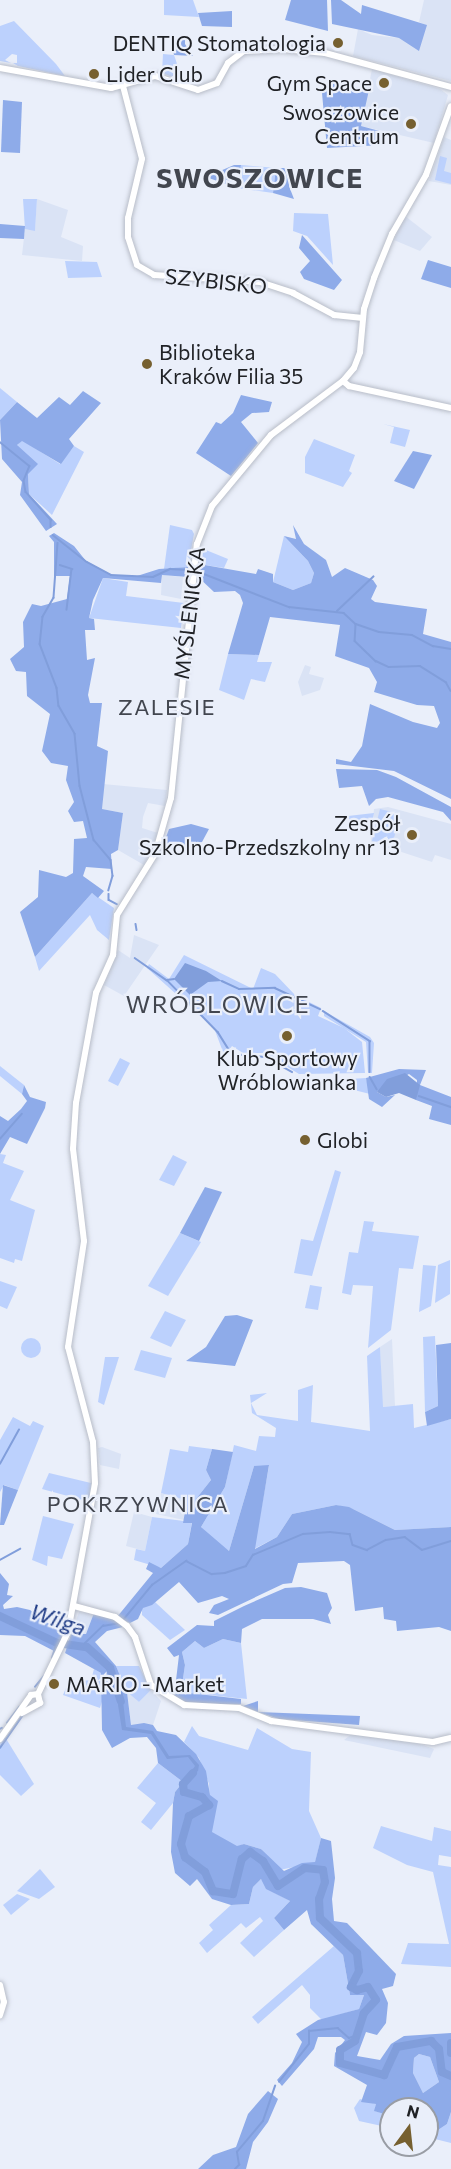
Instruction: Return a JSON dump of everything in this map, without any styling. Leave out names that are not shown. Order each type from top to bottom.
[{"type":"street","points":[[0,68],[106,87],[126,85],[155,76],[191,88],[208,89],[217,82],[234,56],[260,49],[325,53],[451,87]]},
{"type":"street","name":"SZYBISKO","points":[[126,85],[142,159],[128,218],[128,237],[137,265],[154,275],[260,282],[293,293],[334,315],[363,318]]},
{"type":"street","name":"MYŚLENICKA","points":[[31,1702],[41,1702],[38,1694],[61,1651],[68,1632],[95,1481],[93,1442],[68,1340],[84,1241],[75,1166],[74,1120],[96,993],[113,955],[117,915],[155,854],[171,798],[194,557],[201,529],[212,506],[271,435],[345,380],[360,352],[363,318],[392,234],[426,176],[451,106]]},
{"type":"street","points":[[345,380],[362,388],[451,408]]},
{"type":"street","points":[[74,1606],[119,1619],[125,1624],[135,1637],[152,1685],[184,1705],[239,1708],[271,1721],[433,1742],[451,1738]]},
{"type":"street","points":[[0,1739],[38,1694]]},
{"type":"street","points":[[0,1985],[4,2002],[0,2015]]},
{"type":"shaded area","points":[[164,0],[193,0],[199,17],[164,15]]},
{"type":"shaded area","points":[[291,0],[327,0],[328,31],[285,20]]},
{"type":"shaded area","points":[[331,0],[341,0],[361,14],[362,5],[427,25],[419,51],[399,38],[332,24]]},
{"type":"shaded area","points":[[424,0],[451,0],[451,81],[353,56],[358,29],[372,35],[399,38],[426,25],[419,22]]},
{"type":"shaded area","points":[[232,11],[232,27],[202,26],[198,13]]},
{"type":"shaded area","points":[[14,21],[65,76],[18,66],[13,63],[17,63],[17,55],[12,54],[5,60],[11,63],[0,61],[0,26]]},
{"type":"shaded area","points":[[185,39],[185,44],[193,56],[174,55],[170,40]]},
{"type":"shaded area","points":[[163,54],[174,55],[183,81],[162,73]]},
{"type":"shaded area","points":[[372,69],[440,89],[448,95],[434,143],[361,126]]},
{"type":"shaded area","points":[[334,83],[369,90],[361,126],[387,133],[383,145],[327,148],[322,93]]},
{"type":"shaded area","points":[[3,100],[22,102],[20,153],[1,152]]},
{"type":"shaded area","points":[[444,137],[451,140],[451,185],[429,181]]},
{"type":"shaded area","points":[[440,156],[447,158],[444,171],[451,173],[451,184],[435,180]]},
{"type":"shaded area","points":[[234,165],[241,165],[237,188],[206,177]]},
{"type":"shaded area","points":[[241,165],[276,168],[273,193],[237,188]]},
{"type":"shaded area","points":[[276,168],[290,168],[289,186],[294,199],[273,193]]},
{"type":"shaded area","points":[[23,199],[37,199],[35,231],[25,229]]},
{"type":"shaded area","points":[[37,199],[68,210],[61,237],[83,246],[82,261],[22,255],[25,229],[35,230]]},
{"type":"shaded area","points":[[294,213],[328,214],[333,265],[307,236],[293,231]]},
{"type":"shaded area","points":[[405,216],[432,237],[420,251],[394,240]]},
{"type":"shaded area","points":[[0,224],[25,226],[24,239],[0,238]]},
{"type":"shaded area","points":[[302,235],[342,280],[334,290],[304,279],[300,272],[310,261],[299,248]]},
{"type":"shaded area","points":[[428,260],[451,267],[451,288],[421,279]]},
{"type":"shaded area","points":[[65,261],[97,262],[102,277],[68,278]]},
{"type":"shaded area","points":[[0,388],[17,402],[0,420]]},
{"type":"shaded area","points":[[83,391],[101,403],[69,439],[74,446],[61,464],[22,441],[17,445],[38,464],[28,474],[29,494],[57,524],[46,531],[20,495],[22,482],[2,459],[0,420],[17,402],[37,418],[59,397],[70,405]]},
{"type":"shaded area","points":[[241,395],[272,402],[269,412],[252,413],[241,422],[258,443],[231,476],[196,453],[216,422],[221,424],[233,413]]},
{"type":"shaded area","points":[[383,424],[410,430],[405,447],[390,443],[394,427]]},
{"type":"shaded area","points":[[314,439],[355,455],[349,471],[352,473],[343,487],[305,473],[305,457]]},
{"type":"shaded area","points":[[22,440],[60,464],[74,446],[84,452],[52,515],[29,494],[28,474],[17,445]]},
{"type":"shaded area","points":[[413,451],[432,455],[414,489],[394,481]]},
{"type":"shaded area","points":[[170,525],[192,530],[194,534],[188,567],[164,569]]},
{"type":"shaded area","points":[[293,525],[304,544],[326,560],[332,577],[345,568],[373,580],[377,586],[371,599],[375,602],[427,609],[423,634],[451,642],[451,799],[394,771],[336,764],[336,759],[351,762],[362,746],[370,704],[413,722],[437,728],[440,723],[434,706],[417,705],[374,692],[377,682],[369,668],[335,656],[340,625],[270,617],[259,655],[228,654],[243,603],[240,595],[235,591],[214,592],[197,576],[199,564],[256,574],[258,569],[273,574],[273,582],[293,590],[311,583],[314,573],[308,561],[284,536],[296,539]]},
{"type":"shaded area","points":[[54,533],[74,546],[86,561],[112,575],[137,576],[159,569],[188,567],[188,577],[162,575],[161,583],[103,578],[93,600],[89,618],[94,619],[95,630],[85,630],[87,660],[95,658],[88,695],[90,703],[102,703],[97,746],[108,751],[102,809],[123,813],[118,850],[111,854],[112,869],[86,867],[83,876],[104,891],[98,898],[92,893],[35,957],[20,912],[38,897],[39,870],[66,877],[73,873],[74,839],[87,838],[83,821],[74,822],[68,811],[74,802],[66,780],[68,766],[51,763],[42,751],[50,714],[27,696],[26,672],[16,671],[10,659],[24,647],[23,622],[32,604],[41,606],[67,599],[70,576],[54,576],[54,542],[49,536]]},
{"type":"shaded area","points":[[284,536],[308,561],[314,573],[311,583],[293,590],[273,582]]},
{"type":"shaded area","points":[[201,548],[228,559],[224,568],[199,564]]},
{"type":"shaded area","points":[[162,575],[183,577],[181,599],[161,595]]},
{"type":"shaded area","points":[[103,578],[128,582],[126,596],[184,603],[181,628],[89,618]]},
{"type":"shaded area","points":[[228,654],[259,655],[257,662],[272,662],[265,682],[251,679],[244,700],[219,690]]},
{"type":"shaded area","points":[[305,665],[311,667],[309,674],[324,678],[320,690],[302,696],[298,682]]},
{"type":"shaded area","points":[[336,769],[377,770],[396,777],[451,807],[451,821],[443,812],[388,797],[376,799],[369,806],[362,786],[339,788]]},
{"type":"shaded area","points":[[103,784],[167,790],[165,806],[148,803],[143,817],[142,828],[158,833],[144,865],[118,850],[123,813],[102,809]]},
{"type":"shaded area","name":"Zespół Szkolno-Przedszkolny nr 13","points":[[388,807],[451,824],[451,860],[435,855],[432,862],[371,842],[374,809]]},
{"type":"shaded area","points":[[380,809],[400,814],[392,846],[372,841]]},
{"type":"shaded area","points":[[374,813],[371,827],[350,825],[348,816]]},
{"type":"shaded area","points":[[191,824],[209,829],[202,842],[168,849],[163,845],[169,829]]},
{"type":"shaded area","points":[[92,893],[114,908],[109,940],[97,930],[90,915],[39,971],[35,957]]},
{"type":"shaded area","points":[[134,935],[159,945],[124,996],[104,985],[118,950],[130,958]]},
{"type":"shaded area","points":[[184,955],[253,989],[261,968],[275,974],[295,995],[321,1008],[318,1016],[344,1028],[362,1042],[365,1073],[299,1074],[265,1053],[243,1053],[232,1046],[226,1054],[223,1052],[214,1028],[147,968],[149,964],[169,979]]},
{"type":"shaded area","points":[[185,963],[206,971],[222,981],[208,982],[190,995],[174,979]]},
{"type":"shaded area","points":[[324,1011],[370,1037],[374,1043],[372,1073],[368,1073],[366,1042],[324,1016]]},
{"type":"shaded area","points":[[120,1058],[130,1063],[118,1086],[108,1081]]},
{"type":"shaded area","points":[[0,1066],[24,1085],[22,1094],[0,1076]]},
{"type":"shaded area","points":[[399,1069],[426,1070],[420,1085],[451,1097],[451,1125],[429,1119],[432,1106],[416,1100],[417,1080],[409,1074],[377,1092],[386,1097],[395,1095],[382,1107],[369,1099],[366,1078]]},
{"type":"shaded area","points":[[405,1073],[420,1085],[416,1100],[399,1093],[386,1097],[377,1092],[387,1079]]},
{"type":"shaded area","points":[[366,1078],[370,1094],[350,1089],[350,1079]]},
{"type":"shaded area","points":[[24,1085],[30,1097],[46,1102],[45,1108],[27,1144],[10,1137],[0,1154],[0,1116],[8,1121],[21,1109],[27,1101],[22,1094]]},
{"type":"shaded area","points":[[0,1154],[6,1155],[3,1163],[24,1171],[10,1200],[35,1210],[22,1261],[15,1259],[14,1263],[0,1258]]},
{"type":"shaded area","points":[[173,1155],[187,1162],[174,1186],[159,1180]]},
{"type":"shaded area","points":[[335,1170],[341,1172],[312,1276],[294,1273],[301,1239],[313,1241]]},
{"type":"shaded area","points":[[205,1187],[222,1192],[199,1241],[180,1233]]},
{"type":"shaded area","points":[[364,1221],[374,1222],[372,1231],[419,1236],[413,1269],[399,1268],[391,1330],[368,1348],[373,1286],[353,1285],[351,1295],[342,1293],[349,1252],[358,1253]]},
{"type":"shaded area","points":[[180,1233],[201,1242],[168,1296],[148,1286]]},
{"type":"shaded area","points":[[450,1260],[450,1294],[435,1303],[438,1265]]},
{"type":"shaded area","points":[[423,1265],[436,1266],[431,1306],[419,1312]]},
{"type":"shaded area","points":[[0,1281],[17,1287],[7,1309],[0,1306]]},
{"type":"shaded area","points":[[310,1285],[322,1287],[318,1310],[305,1308]]},
{"type":"shaded area","points":[[165,1311],[186,1320],[171,1347],[150,1338]]},
{"type":"shaded area","points":[[237,1315],[253,1320],[235,1366],[186,1361],[206,1347],[225,1316]]},
{"type":"shaded area","points":[[435,1336],[438,1406],[425,1412],[423,1337]]},
{"type":"shaded area","points":[[31,1338],[38,1341],[41,1348],[38,1355],[31,1358],[24,1355],[21,1348],[24,1341]]},
{"type":"shaded area","points":[[392,1339],[395,1406],[382,1407],[380,1347]]},
{"type":"shaded area","points":[[451,1343],[451,1419],[427,1426],[425,1412],[438,1406],[436,1345]]},
{"type":"shaded area","points":[[380,1347],[383,1407],[413,1404],[414,1428],[451,1419],[451,1527],[395,1530],[353,1509],[336,1505],[292,1514],[277,1537],[254,1549],[269,1466],[254,1466],[229,1551],[214,1541],[201,1527],[225,1487],[234,1445],[256,1451],[259,1436],[275,1437],[276,1428],[252,1413],[250,1395],[267,1393],[251,1403],[257,1415],[298,1421],[298,1390],[313,1385],[311,1422],[370,1431],[367,1356]]},
{"type":"shaded area","points":[[141,1350],[172,1358],[165,1378],[134,1370]]},
{"type":"shaded area","points":[[105,1357],[119,1357],[104,1405],[98,1402]]},
{"type":"shaded area","points":[[13,1417],[30,1426],[33,1421],[44,1426],[18,1490],[4,1485],[0,1492],[0,1440]]},
{"type":"shaded area","points":[[189,1446],[212,1449],[206,1470],[211,1480],[196,1499],[194,1513],[185,1512],[186,1500],[161,1493],[170,1449],[188,1452]]},
{"type":"shaded area","points":[[102,1447],[121,1454],[119,1469],[100,1465],[98,1448]]},
{"type":"shaded area","points":[[212,1449],[233,1452],[225,1487],[201,1527],[229,1551],[254,1466],[269,1465],[255,1549],[277,1537],[292,1514],[336,1505],[349,1507],[395,1530],[451,1527],[451,1631],[439,1627],[397,1631],[396,1621],[384,1619],[383,1607],[355,1611],[350,1565],[344,1561],[298,1563],[292,1583],[283,1584],[218,1615],[209,1613],[214,1605],[229,1599],[222,1596],[198,1603],[179,1582],[152,1605],[143,1608],[138,1619],[130,1623],[117,1617],[153,1573],[146,1569],[149,1562],[161,1568],[188,1544],[192,1523],[183,1523],[185,1512],[194,1513],[196,1499],[211,1480],[206,1470]]},
{"type":"shaded area","points":[[49,1473],[91,1483],[90,1502],[42,1489]]},
{"type":"shaded area","points":[[3,1485],[18,1490],[4,1525],[0,1525]]},
{"type":"shaded area","points":[[161,1493],[187,1500],[184,1520],[156,1514]]},
{"type":"shaded area","points":[[134,1512],[152,1517],[145,1551],[126,1546]]},
{"type":"shaded area","points":[[43,1516],[74,1524],[62,1559],[48,1556],[47,1566],[32,1560]]},
{"type":"shaded area","points":[[152,1517],[192,1522],[188,1544],[161,1568],[134,1560],[136,1549],[145,1551]]},
{"type":"shaded area","points":[[0,1573],[9,1584],[7,1595],[13,1596],[3,1605],[4,1609],[17,1607],[30,1610],[63,1634],[56,1652],[25,1636],[0,1635]]},
{"type":"shaded area","points":[[301,1587],[327,1593],[332,1608],[328,1615],[331,1624],[313,1619],[262,1619],[242,1629],[241,1643],[223,1639],[204,1648],[195,1641],[182,1652],[185,1665],[181,1692],[241,1699],[241,1704],[194,1705],[174,1697],[179,1655],[174,1657],[167,1648],[197,1625],[214,1626],[214,1621],[244,1606],[285,1588]]},
{"type":"shaded area","points":[[155,1602],[185,1630],[170,1640],[142,1615],[142,1608]]},
{"type":"shaded area","points":[[79,1612],[94,1613],[86,1634],[71,1634]]},
{"type":"shaded area","points":[[94,1613],[116,1619],[123,1627],[107,1631],[95,1642],[116,1666],[127,1692],[131,1725],[144,1723],[153,1725],[157,1731],[176,1735],[196,1754],[206,1771],[210,1795],[218,1801],[212,1832],[237,1846],[244,1844],[261,1849],[284,1871],[302,1863],[315,1862],[321,1838],[331,1841],[335,1878],[332,1899],[334,1921],[347,1923],[396,1974],[393,1986],[382,1989],[388,2003],[386,2023],[377,2035],[366,2032],[357,2056],[380,2060],[391,2044],[404,2036],[451,2033],[451,2112],[447,2124],[439,2129],[439,2097],[379,2097],[379,2112],[374,2111],[376,2104],[361,2102],[367,2085],[334,2066],[335,2053],[345,2040],[341,2037],[318,2037],[314,2049],[282,2086],[277,2080],[292,2063],[302,2042],[296,2034],[318,2020],[359,2009],[364,1995],[350,1995],[343,1955],[311,1924],[307,1910],[284,1930],[274,1918],[290,1901],[266,1889],[261,1879],[253,1887],[249,1904],[231,1905],[212,1899],[197,1879],[190,1886],[175,1873],[171,1852],[173,1803],[175,1792],[183,1782],[158,1763],[156,1748],[147,1737],[130,1738],[112,1748],[102,1730],[101,1673],[65,1653],[71,1634],[86,1634]],"holes":[[[419,2054],[430,2057],[439,2082],[423,2093],[413,2073],[414,2058]]]},
{"type":"shaded area","points":[[223,1639],[241,1643],[247,1699],[181,1692],[185,1665],[182,1652],[195,1641],[204,1648]]},
{"type":"shaded area","points":[[116,1666],[139,1666],[151,1690],[139,1702],[127,1692]]},
{"type":"shaded area","points":[[94,1669],[101,1673],[104,1695],[100,1708],[63,1695],[66,1688],[77,1691],[82,1681],[91,1680]]},
{"type":"shaded area","points":[[151,1690],[161,1701],[153,1725],[131,1725],[127,1692],[139,1702]]},
{"type":"shaded area","points":[[122,1692],[126,1727],[153,1731],[169,1756],[190,1755],[199,1765],[198,1771],[186,1779],[195,1766],[188,1757],[167,1759],[151,1734],[122,1730],[118,1705]]},
{"type":"shaded area","points":[[258,1701],[258,1712],[243,1706]]},
{"type":"shaded area","points":[[258,1712],[360,1716],[359,1725],[279,1719]]},
{"type":"shaded area","points":[[192,1726],[199,1736],[248,1750],[257,1728],[292,1749],[311,1752],[309,1811],[321,1838],[315,1863],[279,1870],[261,1849],[244,1844],[237,1847],[211,1832],[209,1784],[199,1758],[184,1742]]},
{"type":"shaded area","points":[[353,1733],[420,1744],[434,1749],[430,1758],[344,1740]]},
{"type":"shaded area","points":[[5,1737],[34,1784],[21,1796],[0,1775],[0,1744]]},
{"type":"shaded area","points":[[158,1763],[183,1782],[175,1792],[173,1803],[151,1830],[141,1822],[156,1803],[137,1788]]},
{"type":"shaded area","points":[[381,1826],[432,1841],[434,1827],[451,1831],[451,1857],[439,1855],[438,1865],[451,1867],[451,1967],[401,1964],[408,1943],[449,1944],[433,1872],[407,1865],[373,1848]]},
{"type":"shaded area","points":[[40,1869],[55,1887],[39,1899],[17,1891]]},
{"type":"shaded area","points":[[261,1879],[275,1893],[290,1901],[274,1918],[284,1930],[254,1957],[240,1943],[263,1921],[260,1917],[246,1928],[241,1923],[207,1953],[199,1943],[213,1930],[209,1925],[231,1905],[249,1904],[253,1887]]},
{"type":"shaded area","points":[[17,1894],[30,1899],[11,1915],[3,1905]]},
{"type":"shaded area","points":[[334,1946],[343,1955],[350,1995],[364,1995],[359,2009],[322,2020],[310,2008],[310,1995],[302,1985],[258,2024],[252,2017]]},
{"type":"shaded area","points":[[419,2054],[430,2057],[439,2082],[423,2093],[413,2073],[414,2058]]},
{"type":"shaded area","points":[[268,2091],[278,2099],[268,2122],[253,2142],[246,2169],[198,2169],[213,2155],[236,2147],[248,2114]]},
{"type":"shaded area","points":[[360,2099],[376,2104],[375,2111],[379,2112],[379,2125],[359,2121],[354,2108]]},
{"type":"shaded area","points":[[451,2112],[451,2143],[439,2140],[439,2129],[447,2124]]},
{"type":"waterway","points":[[0,442],[30,466],[24,481],[26,492],[51,520],[51,527]]},
{"type":"waterway","points":[[53,535],[87,562],[111,575],[153,577],[170,569],[187,570]]},
{"type":"waterway","points":[[58,543],[54,598],[43,617],[40,644],[57,688],[59,706],[75,734],[80,786],[94,840],[111,860],[113,876],[109,890]]},
{"type":"waterway","points":[[60,565],[72,569],[67,610]]},
{"type":"waterway","points":[[199,572],[289,607],[344,613],[356,624],[379,632],[412,635],[433,646],[451,649]]},
{"type":"waterway","points":[[337,611],[373,577]]},
{"type":"waterway","points":[[356,624],[355,641],[376,661],[389,667],[420,666],[446,682],[451,691]]},
{"type":"waterway","points":[[109,894],[109,900],[117,904]]},
{"type":"waterway","points":[[136,924],[137,930]]},
{"type":"waterway","points":[[135,958],[167,980],[174,979]]},
{"type":"waterway","points":[[167,980],[218,1032],[232,1054],[265,1057],[292,1072]]},
{"type":"waterway","points":[[222,981],[239,989],[275,988],[320,1009]]},
{"type":"waterway","points":[[323,1011],[370,1041],[370,1072]]},
{"type":"waterway","points":[[370,1077],[377,1089]]},
{"type":"waterway","points":[[419,1096],[451,1107]]},
{"type":"waterway","points":[[0,1139],[22,1114]]},
{"type":"waterway","points":[[0,1464],[19,1430]]},
{"type":"waterway","points":[[124,1619],[152,1585],[186,1561],[212,1574],[225,1573],[246,1566],[253,1555],[303,1534],[330,1532],[350,1534],[353,1545],[367,1550],[386,1540],[405,1537],[422,1550],[451,1541]]},
{"type":"waterway","points":[[0,1560],[20,1549]]},
{"type":"waterway","name":"Wilga","points":[[0,1616],[57,1643],[87,1647],[110,1668],[121,1701]]},
{"type":"waterway","points":[[83,1645],[103,1626],[120,1623]]},
{"type":"waterway","points":[[52,1658],[57,1643]]},
{"type":"waterway","points":[[35,1687],[44,1676]]},
{"type":"waterway","points":[[7,1723],[19,1707]]},
{"type":"waterway","points":[[0,1748],[23,1715]]},
{"type":"waterway","name":"Wilga","points":[[193,1773],[183,1784],[184,1792],[202,1797],[209,1805],[189,1816],[181,1844],[185,1857],[205,1872],[213,1891],[233,1894],[242,1859],[250,1852],[263,1861],[278,1886],[305,1868],[323,1870],[325,1882],[319,1899],[320,1918],[357,1953],[359,1971],[351,1987],[357,1990],[368,1987],[376,2000],[364,2013],[355,2041],[340,2050],[340,2063],[384,2075],[397,2047],[431,2041],[439,2049],[442,2072],[451,2076]]},
{"type":"waterway","points":[[279,2082],[309,2044],[309,2031],[338,2028],[349,2038],[358,2035]]},
{"type":"waterway","name":"Wilga","points":[[451,2043],[451,2053]]},
{"type":"waterway","points":[[235,2169],[239,2165],[237,2152],[263,2121],[275,2086]]},
{"type":"place","name":"DENTIQ Stomatologia","points":[[338,43]]},
{"type":"place","name":"Lider Club","points":[[94,74]]},
{"type":"place","name":"Gym Space","points":[[384,83]]},
{"type":"place","name":"Swoszowice Centrum","points":[[411,124]]},
{"type":"place","name":"Biblioteka Kraków Filia 35","points":[[147,364]]},
{"type":"place","name":"Zespół Szkolno-Przedszkolny nr 13","points":[[412,835]]},
{"type":"place","name":"Klub Sportowy Wróblowianka","points":[[287,1036]]},
{"type":"place","name":"Globi","points":[[305,1140]]},
{"type":"place","name":"MARIO - Market","points":[[54,1684]]},
{"type":"district","name":"SWOSZOWICE","points":[[260,178]]},
{"type":"district","name":"ZALESIE","points":[[167,707]]},
{"type":"district","name":"WRÓBLOWICE","points":[[218,1004]]},
{"type":"district","name":"POKRZYWNICA","points":[[138,1504]]}]
